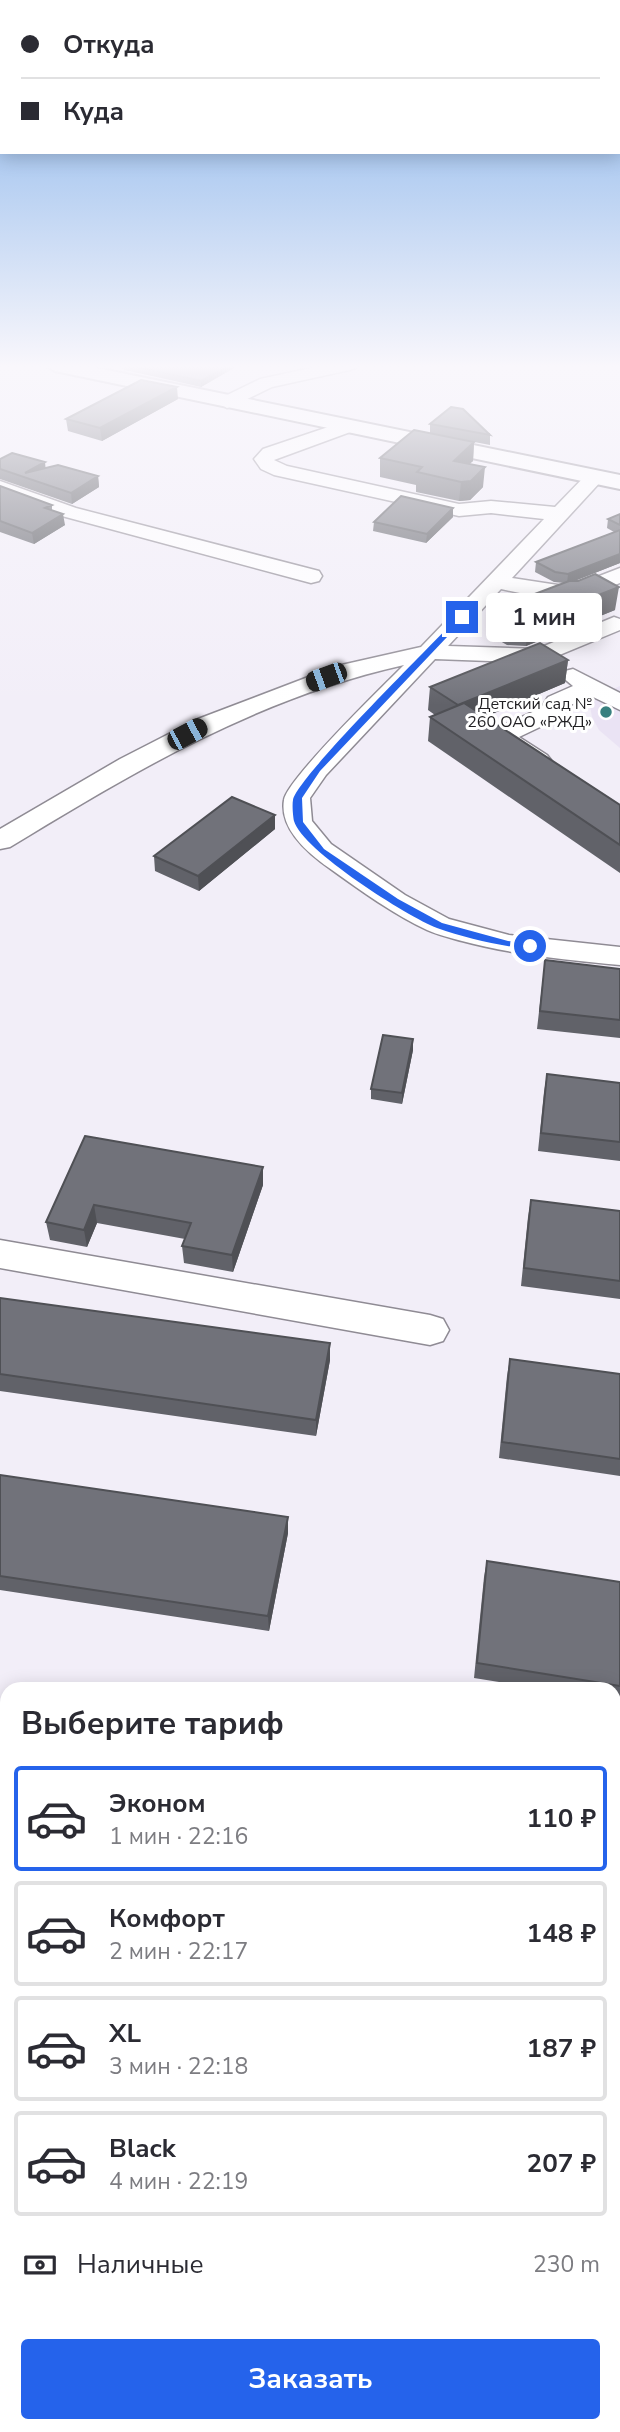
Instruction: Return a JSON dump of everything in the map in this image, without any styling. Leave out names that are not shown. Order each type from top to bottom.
[{"type":"main road","points":[[597,478],[620,482]]},
{"type":"street","points":[[315,478],[459,510],[491,507],[560,514]]},
{"type":"street","points":[[594,478],[317,770],[298,798],[299,822],[321,850],[395,901],[439,925],[508,944],[620,956]]},
{"type":"street","points":[[0,487],[69,512],[311,576]]},
{"type":"street","points":[[496,581],[558,594],[574,594],[620,575]]},
{"type":"street","points":[[0,841],[129,764],[207,724],[345,670],[428,652],[540,656],[614,624]]},
{"type":"street","points":[[540,656],[620,703]]},
{"type":"street","points":[[553,770],[508,741],[505,734],[550,713],[557,702],[592,687]]},
{"type":"street","points":[[0,1254],[430,1330]]},
{"type":"shaded area","name":"Детский сад № 260 ОАО «РЖД»","points":[[620,686],[620,748],[599,730],[590,706],[597,696]]},
{"type":"building","points":[[28,478],[94,478],[71,493]]},
{"type":"building","points":[[446,478],[474,478],[461,482]]},
{"type":"building","points":[[0,486],[52,505],[45,508],[63,514],[32,533],[0,521]]},
{"type":"building","points":[[401,496],[453,508],[427,534],[374,522]]},
{"type":"building","points":[[620,514],[620,525],[608,519]]},
{"type":"building","points":[[620,530],[620,554],[568,574],[555,572],[536,562]]},
{"type":"building","points":[[595,574],[619,587],[528,623],[509,622],[490,611],[569,581],[578,581]]},
{"type":"building","points":[[540,643],[568,660],[458,705],[430,687]]},
{"type":"building","points":[[464,703],[620,805],[620,845],[430,717]]},
{"type":"building","points":[[232,797],[275,815],[198,876],[154,856]]},
{"type":"building","points":[[545,960],[620,969],[620,1020],[540,1011]]},
{"type":"building","points":[[383,1035],[413,1039],[402,1093],[371,1089]]},
{"type":"building","points":[[547,1074],[620,1083],[620,1142],[541,1133]]},
{"type":"building","points":[[85,1136],[263,1167],[232,1255],[182,1246],[191,1223],[94,1205],[84,1230],[46,1222]]},
{"type":"building","points":[[531,1200],[620,1211],[620,1281],[524,1268]]},
{"type":"building","points":[[0,1298],[330,1343],[316,1420],[0,1374]]},
{"type":"building","points":[[510,1359],[620,1374],[620,1459],[502,1442]]},
{"type":"building","points":[[0,1475],[288,1517],[268,1616],[0,1576]]},
{"type":"building","points":[[487,1561],[620,1582],[620,1682],[595,1682],[477,1663]]},
{"type":"place","name":"Детский сад № 260 ОАО «РЖД»","points":[[606,712]]},
{"type":"route","points":[[462,617],[317,770],[298,798],[299,822],[321,850],[395,901],[439,925],[508,944],[530,946]]}]
